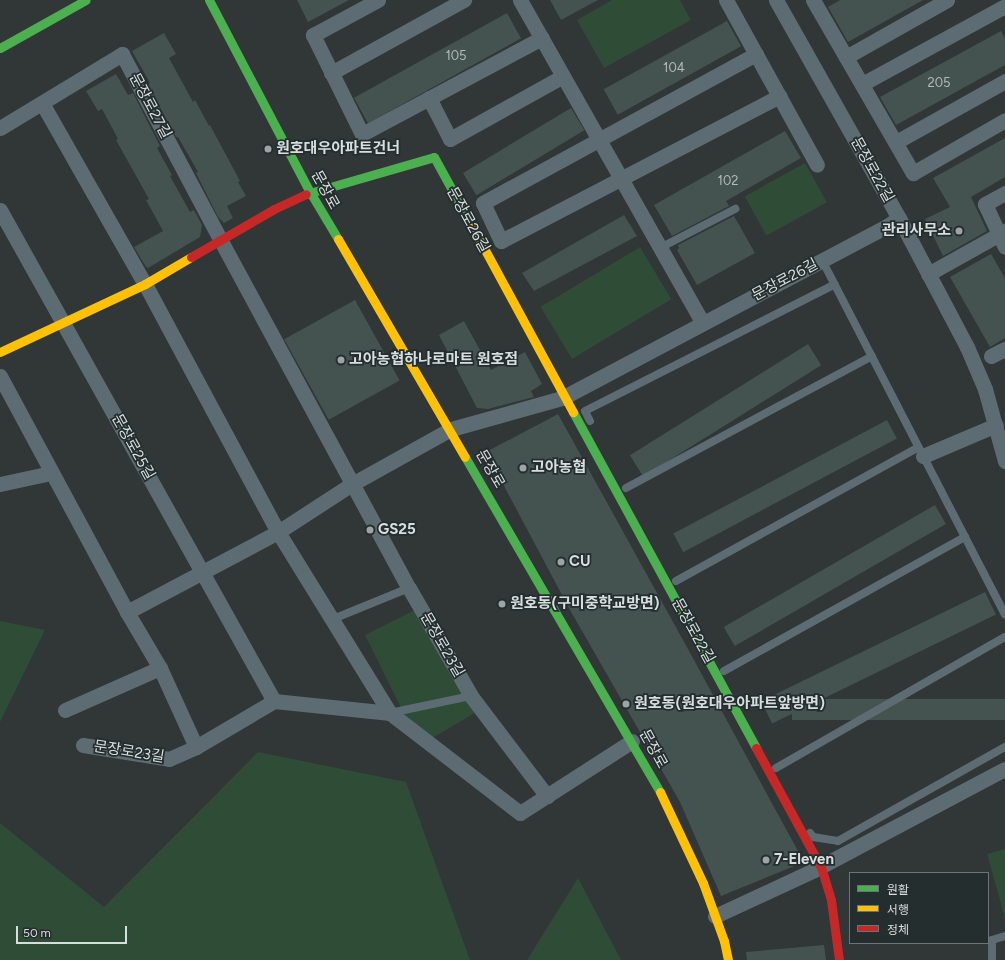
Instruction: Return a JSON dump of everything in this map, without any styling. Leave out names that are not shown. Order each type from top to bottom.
[{"type":"street","points":[[0,48],[86,0]]},
{"type":"street","name":"문장로","points":[[209,0],[310,192],[451,430],[632,741],[669,808],[703,883],[715,916],[728,960]]},
{"type":"street","points":[[378,0],[313,35],[362,134],[542,38]]},
{"type":"street","points":[[331,73],[464,0]]},
{"type":"street","points":[[520,0],[703,323]]},
{"type":"street","points":[[726,0],[817,165]]},
{"type":"street","name":"문장로22길","points":[[776,0],[899,218],[976,368],[985,389],[1004,457]]},
{"type":"street","points":[[813,0],[913,173],[1005,120]]},
{"type":"street","points":[[846,57],[947,0]]},
{"type":"street","points":[[862,84],[1002,7]]},
{"type":"street","name":"문장로27길","points":[[0,128],[122,54],[221,241]]},
{"type":"street","points":[[756,54],[483,203],[501,241],[779,96]]},
{"type":"street","points":[[429,98],[450,139],[563,76]]},
{"type":"street","points":[[896,142],[1005,81]]},
{"type":"street","points":[[42,103],[145,284],[278,532],[390,712],[520,813],[632,741]]},
{"type":"street","name":"문장로26길","points":[[310,192],[434,157],[564,396]]},
{"type":"street","points":[[0,352],[145,284],[274,209],[310,192]]},
{"type":"street","points":[[928,274],[1003,238],[985,204],[1005,192]]},
{"type":"street","points":[[0,210],[64,323]]},
{"type":"street","name":"문장로26길","points":[[451,430],[564,396],[899,218]]},
{"type":"street","points":[[221,241],[352,484]]},
{"type":"street","name":"문장로25길","points":[[64,323],[203,571]]},
{"type":"street","points":[[991,356],[1005,348]]},
{"type":"street","points":[[0,376],[127,612],[160,668],[196,747]]},
{"type":"street","name":"문장로22길","points":[[564,396],[821,867],[831,900],[838,960]]},
{"type":"street","points":[[921,451],[996,426]]},
{"type":"street","points":[[127,612],[278,532],[352,484],[451,430]]},
{"type":"street","points":[[0,484],[51,473]]},
{"type":"street","name":"문장로23길","points":[[352,484],[409,588],[471,696],[547,796]]},
{"type":"street","points":[[203,571],[274,701],[390,712]]},
{"type":"street","points":[[65,710],[160,668]]},
{"type":"street","name":"문장로23길","points":[[83,745],[169,759],[196,747],[274,701]]},
{"type":"street","points":[[715,916],[821,867],[1005,769]]},
{"type":"lane","points":[[660,248],[735,209]]},
{"type":"lane","points":[[822,260],[1005,614]]},
{"type":"lane","points":[[592,425],[585,411],[835,284]]},
{"type":"lane","points":[[626,488],[872,356]]},
{"type":"lane","points":[[676,581],[921,451]]},
{"type":"lane","points":[[724,671],[965,537]]},
{"type":"lane","points":[[333,619],[409,588]]},
{"type":"lane","points":[[701,629],[813,837],[838,841],[1005,747]]},
{"type":"lane","points":[[776,768],[1005,638]]},
{"type":"lane","points":[[390,712],[471,696]]},
{"type":"lane","points":[[992,960],[992,940],[1005,936]]},
{"type":"green space","points":[[612,0],[680,0],[691,20],[604,68],[577,20]]},
{"type":"green space","points":[[805,163],[827,202],[766,236],[745,196]]},
{"type":"green space","points":[[640,247],[671,299],[572,359],[541,307]]},
{"type":"green space","points":[[425,605],[485,707],[429,740],[410,726],[365,635]]},
{"type":"green space","points":[[0,621],[45,630],[0,722]]},
{"type":"green space","points":[[258,752],[406,782],[470,960],[0,960],[0,823],[104,907]]},
{"type":"green space","points":[[1005,849],[1005,918],[987,854]]},
{"type":"green space","points":[[578,878],[621,960],[527,960]]},
{"type":"building","points":[[297,0],[349,0],[308,22]]},
{"type":"building","points":[[550,0],[598,0],[561,20]]},
{"type":"building","points":[[840,0],[923,0],[848,42],[828,7]]},
{"type":"building","points":[[507,13],[521,38],[368,123],[354,98]]},
{"type":"building","points":[[727,21],[741,46],[618,115],[604,89]]},
{"type":"building","points":[[1001,31],[1005,39],[1005,65],[896,125],[880,97]]},
{"type":"building","points":[[164,33],[176,54],[169,58],[193,102],[195,100],[209,126],[210,125],[240,181],[238,182],[246,196],[227,206],[233,218],[224,223],[218,217],[196,173],[198,172],[178,137],[176,137],[148,85],[150,83],[132,51]]},
{"type":"building","points":[[116,74],[128,95],[133,93],[160,146],[157,148],[172,175],[170,176],[190,212],[194,210],[202,225],[200,237],[148,268],[134,247],[163,231],[146,200],[149,199],[116,140],[118,139],[102,109],[98,111],[86,91]]},
{"type":"building","points":[[571,108],[584,130],[476,195],[463,173]]},
{"type":"building","points":[[785,131],[801,158],[726,201],[729,206],[672,236],[654,205]]},
{"type":"building","points":[[1005,138],[1005,177],[971,197],[987,231],[943,256],[925,219],[950,207],[933,178]]},
{"type":"building","points":[[624,215],[637,236],[534,291],[522,273]]},
{"type":"building","points":[[734,216],[755,253],[697,285],[677,250],[679,248],[678,245]]},
{"type":"building","points":[[991,254],[1005,278],[1005,338],[990,347],[950,277]]},
{"type":"building","name":"고아농협하나로마트 원호점","points":[[355,300],[400,380],[329,420],[284,339]]},
{"type":"building","points":[[464,321],[491,370],[525,352],[542,384],[531,391],[534,397],[488,409],[477,408],[439,335]]},
{"type":"building","points":[[808,344],[821,365],[643,476],[630,455]]},
{"type":"building","points":[[558,414],[804,862],[721,896],[680,802],[570,610],[486,452]]},
{"type":"building","points":[[887,420],[897,439],[683,552],[673,534]]},
{"type":"building","points":[[935,505],[946,524],[735,646],[724,627]]},
{"type":"building","points":[[985,592],[996,614],[772,724],[761,701]]},
{"type":"building","points":[[792,699],[1005,699],[1005,720],[792,720]]},
{"type":"building","points":[[824,945],[826,960],[747,960],[746,952]]},
{"type":"traffic: fast","points":[[0,48],[86,0]]},
{"type":"traffic: fast","points":[[209,0],[310,192],[338,239]]},
{"type":"traffic: fast","points":[[306,194],[434,157],[472,226]]},
{"type":"traffic: fast","points":[[573,412],[756,748]]},
{"type":"traffic: fast","points":[[465,457],[660,792]]},
{"type":"traffic: slow","points":[[472,226],[573,412]]},
{"type":"traffic: slow","points":[[338,239],[465,457]]},
{"type":"traffic: slow","points":[[0,352],[145,284],[191,257]]},
{"type":"traffic: slow","points":[[660,792],[703,883],[724,941],[728,960]]},
{"type":"traffic: jam","points":[[191,257],[274,209],[306,194]]},
{"type":"traffic: jam","points":[[756,748],[821,867],[831,900],[839,960]]},
{"type":"place","name":"원호대우아파트건너","points":[[268,149]]},
{"type":"place","name":"관리사무소","points":[[959,231]]},
{"type":"place","name":"고아농협하나로마트 원호점","points":[[341,360]]},
{"type":"place","name":"고아농협","points":[[523,468]]},
{"type":"place","name":"GS25","points":[[370,530]]},
{"type":"place","name":"CU","points":[[561,562]]},
{"type":"place","name":"원호동(구미중학교방면)","points":[[502,604]]},
{"type":"place","name":"원호동(원호대우아파트앞방면)","points":[[626,704]]},
{"type":"place","name":"7-Eleven","points":[[766,860]]}]
